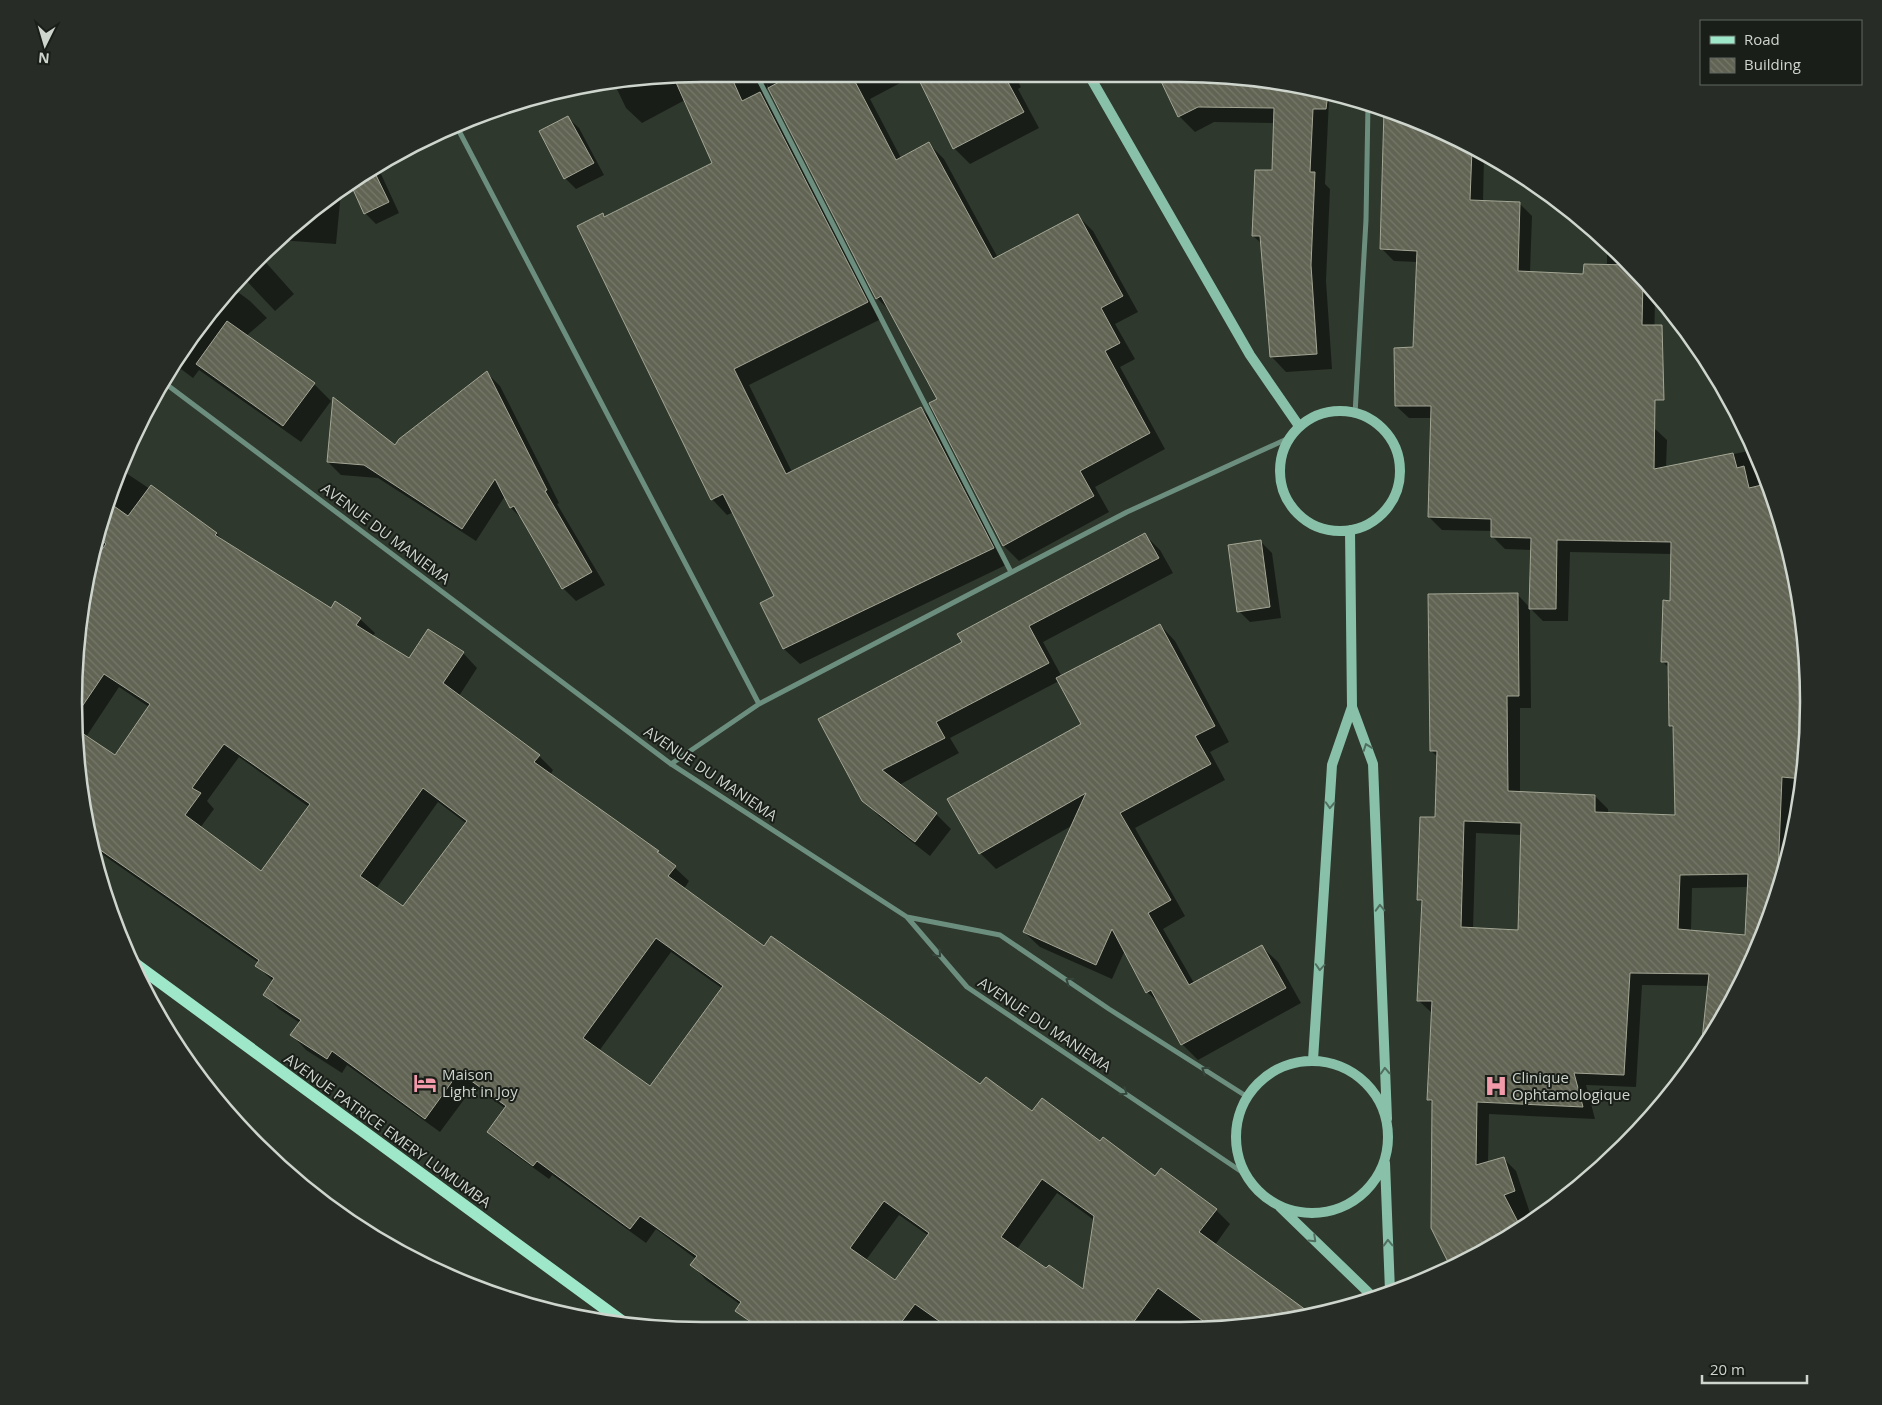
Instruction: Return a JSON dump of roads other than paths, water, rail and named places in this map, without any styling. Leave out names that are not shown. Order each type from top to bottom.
[{"type":"main road","name":"AVENUE PATRICE EMERY LUMUMBA","points":[[143,971],[615,1316]]},
{"type":"street","points":[[760,82],[1011,572]]},
{"type":"street","points":[[1094,82],[1250,355],[1298,426]]},
{"type":"street","points":[[1355,414],[1366,220],[1368,112]]},
{"type":"street","points":[[460,132],[758,704]]},
{"type":"street","name":"AVENUE DU MANIEMA","points":[[169,387],[671,764],[906,917],[967,987],[1245,1174]]},
{"type":"street","points":[[1329,411],[1355,414],[1369,417],[1386,430],[1397,449],[1402,470],[1398,491],[1387,510],[1370,523],[1350,530],[1330,530],[1312,523],[1296,512],[1285,495],[1280,476],[1281,456],[1289,438],[1298,426],[1311,417],[1329,411]]},
{"type":"street","points":[[671,764],[758,704],[1127,512],[1289,438]]},
{"type":"street","points":[[1350,530],[1352,707],[1373,764],[1389,1140],[1385,1161],[1390,1286]]},
{"type":"street","points":[[1313,1060],[1332,764],[1352,707]]},
{"type":"street","points":[[906,917],[1000,935],[1109,1009],[1246,1096]]},
{"type":"street","points":[[1369,1293],[1278,1205],[1254,1186],[1245,1174],[1235,1141],[1246,1096],[1259,1080],[1289,1063],[1313,1060],[1345,1068],[1364,1080],[1378,1098],[1387,1119]]},
{"type":"street","points":[[1278,1205],[1295,1211],[1314,1212],[1332,1210],[1350,1203],[1365,1192],[1377,1178],[1385,1161]]},
{"type":"place","name":"Maison Light in Joy","points":[[425,1083]]},
{"type":"place","name":"Clinique Ophtamologique","points":[[1496,1086]]}]
